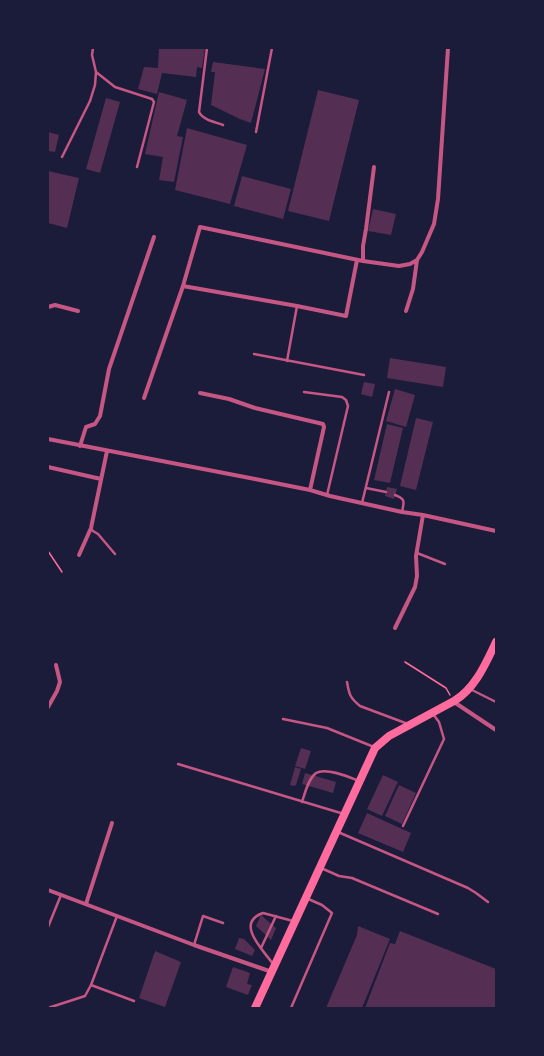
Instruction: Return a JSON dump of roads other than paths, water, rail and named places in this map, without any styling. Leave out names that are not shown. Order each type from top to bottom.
[{"type":"highway","points":[[255,1008],[375,748],[389,736],[454,701],[469,689],[496,642]]},
{"type":"street","points":[[406,311],[413,289],[417,260],[434,224],[438,199],[448,48]]},
{"type":"street","points":[[363,261],[362,246],[366,228],[374,167]]},
{"type":"street","points":[[144,398],[183,286],[200,227],[363,261],[399,266],[410,264],[417,260]]},
{"type":"street","points":[[80,446],[86,427],[95,424],[100,416],[108,369],[154,237]]},
{"type":"street","points":[[183,286],[346,316],[357,260]]},
{"type":"street","points":[[48,307],[56,305],[78,311]]},
{"type":"street","points":[[200,393],[229,399],[255,408],[323,424],[324,427],[310,490]]},
{"type":"street","points":[[48,439],[310,490],[402,512],[423,515],[496,531]]},
{"type":"street","points":[[79,555],[91,528],[107,451]]},
{"type":"street","points":[[48,468],[101,479]]},
{"type":"street","points":[[395,628],[416,587],[417,553],[423,515]]},
{"type":"street","points":[[48,707],[58,691],[60,682],[56,665]]},
{"type":"street","points":[[454,701],[496,730]]},
{"type":"street","points":[[86,904],[112,823]]},
{"type":"street","points":[[48,890],[194,945],[273,969]]},
{"type":"lane","points":[[62,157],[90,101],[95,85],[96,72],[92,55],[93,48]]},
{"type":"lane","points":[[207,48],[199,112],[205,119],[223,125]]},
{"type":"lane","points":[[256,132],[272,48]]},
{"type":"lane","points":[[96,72],[115,87],[152,99],[154,102],[137,168]]},
{"type":"lane","points":[[287,361],[297,306]]},
{"type":"lane","points":[[254,354],[364,375]]},
{"type":"lane","points":[[304,392],[342,398],[346,400],[348,406],[327,495]]},
{"type":"lane","points":[[362,503],[389,392]]},
{"type":"lane","points":[[366,488],[386,492]]},
{"type":"lane","points":[[396,494],[404,500],[402,512]]},
{"type":"lane","points":[[91,528],[92,531],[98,534],[115,554]]},
{"type":"lane","points":[[417,553],[445,564]]},
{"type":"lane","points":[[347,682],[350,698],[360,706],[410,724]]},
{"type":"lane","points":[[469,689],[496,702]]},
{"type":"lane","points":[[404,826],[444,739],[439,722],[432,712]]},
{"type":"lane","points":[[283,719],[327,728],[375,748]]},
{"type":"lane","points":[[178,764],[344,814]]},
{"type":"lane","points":[[302,802],[306,788],[316,773],[322,771],[338,773],[359,781]]},
{"type":"lane","points":[[336,832],[468,888],[488,902]]},
{"type":"lane","points":[[320,868],[339,876],[352,878],[438,914]]},
{"type":"lane","points":[[48,927],[61,895]]},
{"type":"lane","points":[[291,1008],[332,913],[322,905],[306,898]]},
{"type":"lane","points":[[273,969],[261,948],[253,938],[251,930],[252,922],[257,916],[263,913],[295,921]]},
{"type":"lane","points":[[48,1008],[84,996],[91,985],[117,916]]},
{"type":"lane","points":[[194,945],[204,916],[223,923]]},
{"type":"lane","points":[[261,948],[276,916]]},
{"type":"lane","points":[[91,985],[134,1001]]}]
